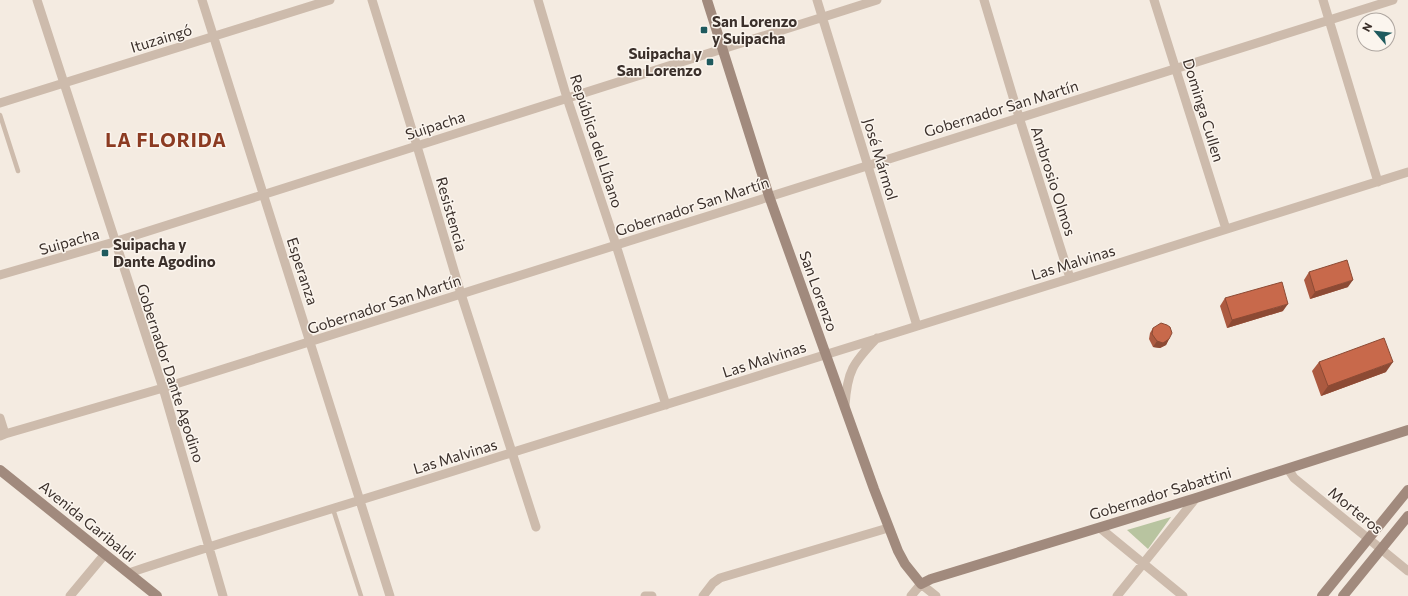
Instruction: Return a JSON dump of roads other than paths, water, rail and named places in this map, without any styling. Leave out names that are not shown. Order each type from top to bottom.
[{"type":"main road","name":"San Lorenzo","points":[[707,0],[769,196],[888,528],[905,564],[921,584]]},
{"type":"main road","name":"Gobernador Sabattini","points":[[921,584],[939,576],[1100,528],[1408,430]]},
{"type":"main road","name":"Avenida Garibaldi","points":[[0,470],[157,596]]},
{"type":"main road","points":[[1322,596],[1408,490]]},
{"type":"main road","points":[[1343,596],[1408,516]]},
{"type":"street","name":"Gobernador Dante Agodino","points":[[37,0],[114,242],[163,388],[210,546],[223,596]]},
{"type":"street","name":"Esperanza","points":[[202,0],[390,596]]},
{"type":"street","name":"Ituzaingó","points":[[0,103],[330,0]]},
{"type":"street","name":"Resistencia","points":[[372,0],[461,294],[536,527]]},
{"type":"street","name":"República del Líbano","points":[[538,0],[567,98],[616,244],[666,405]]},
{"type":"street","name":"José Mármol","points":[[817,0],[918,326]]},
{"type":"street","name":"Suipacha","points":[[0,275],[114,242],[877,0]]},
{"type":"street","name":"Ambrosio Olmos","points":[[984,0],[1019,118],[1070,278]]},
{"type":"street","name":"Dominga Cullen","points":[[1154,0],[1226,229]]},
{"type":"street","points":[[1323,0],[1378,182]]},
{"type":"street","name":"Gobernador San Martín","points":[[2,435],[163,388],[1393,0]]},
{"type":"street","name":"Las Malvinas","points":[[128,573],[210,546],[360,501],[1408,172]]},
{"type":"street","points":[[844,407],[846,386],[849,375],[855,363],[877,338]]},
{"type":"street","points":[[0,418],[2,435]]},
{"type":"street","name":"Morteros","points":[[1288,469],[1294,478],[1408,571]]},
{"type":"street","points":[[1117,596],[1196,498]]},
{"type":"street","points":[[703,596],[713,583],[720,578],[888,528]]},
{"type":"street","points":[[1100,528],[1183,596]]},
{"type":"street","points":[[70,596],[105,554]]},
{"type":"street","points":[[911,596],[921,584],[936,596]]},
{"type":"street","points":[[644,596],[652,596]]},
{"type":"lane","points":[[0,114],[18,171]]},
{"type":"lane","points":[[333,509],[361,596]]},
{"type":"place","name":"San Lorenzo y Suipacha","points":[[704,30]]},
{"type":"place","name":"Suipacha y San Lorenzo","points":[[710,62]]},
{"type":"place","name":"Suipacha y Dante Agodino","points":[[105,253]]},
{"type":"district","name":"LA FLORIDA","points":[[166,139]]}]
